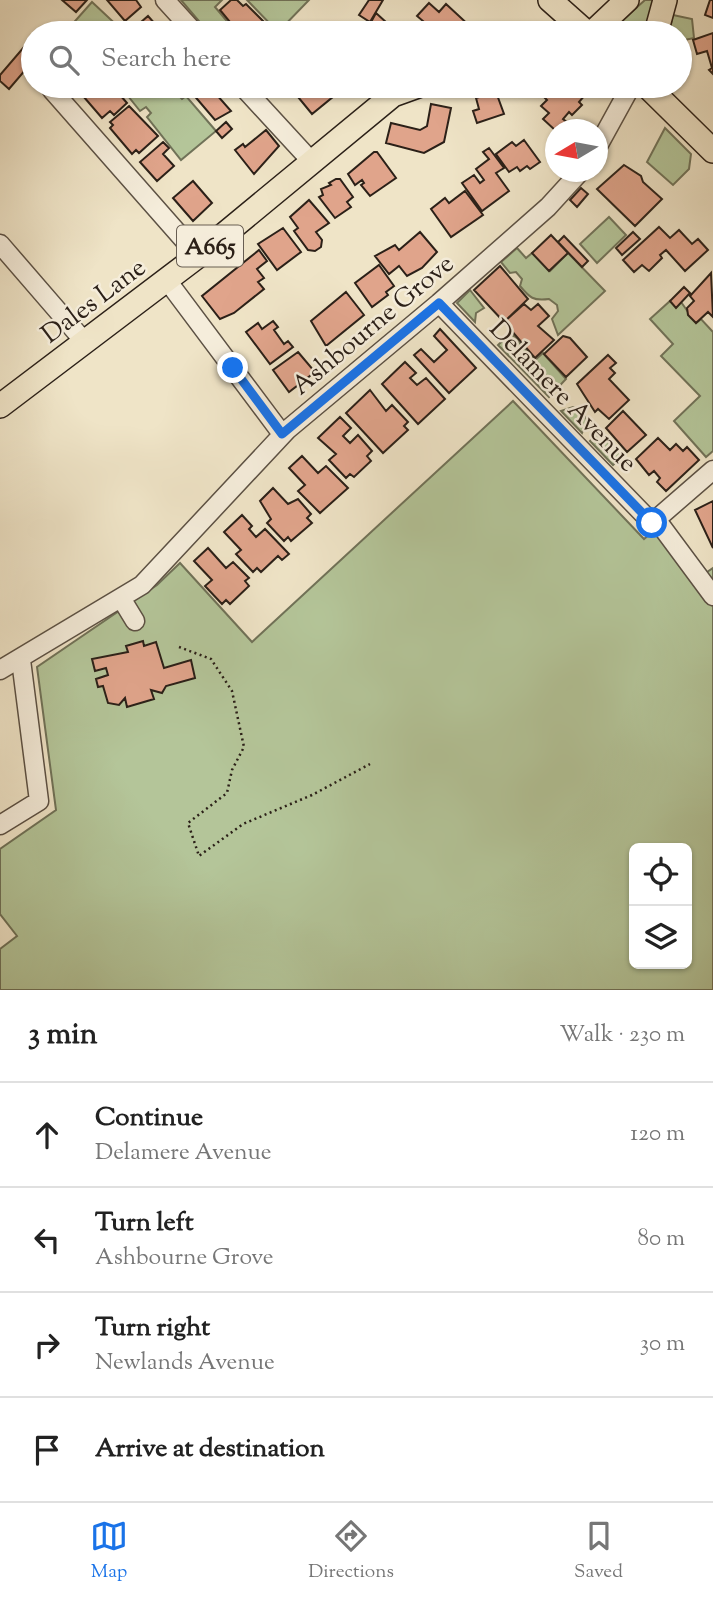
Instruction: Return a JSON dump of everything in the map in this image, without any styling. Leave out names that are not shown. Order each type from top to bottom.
[{"type":"main road","points":[[550,0],[574,21]]},
{"type":"main road","points":[[605,21],[627,0]]},
{"type":"main road","points":[[659,21],[665,0]]},
{"type":"main road","name":"Dales Lane","points":[[0,406],[83,340],[198,256],[389,98]]},
{"type":"main road","points":[[668,98],[713,151]]},
{"type":"street","points":[[164,0],[184,21]]},
{"type":"street","points":[[59,98],[198,256]]},
{"type":"street","points":[[253,98],[312,162]]},
{"type":"street","points":[[608,127],[624,98]]},
{"type":"street","name":"Ashbourne Grove","points":[[0,670],[21,660],[142,584],[282,434],[439,303],[548,207],[571,182]]},
{"type":"street","points":[[0,244],[83,340]]},
{"type":"street","points":[[166,279],[282,434]]},
{"type":"street","name":"Delamere Avenue","points":[[439,303],[654,521],[713,596]]},
{"type":"street","points":[[654,521],[713,470]]},
{"type":"street","points":[[121,598],[135,621]]},
{"type":"street","points":[[0,825],[39,801],[21,660]]},
{"type":"path","points":[[179,647],[203,655],[218,667],[232,691],[244,743],[232,770],[227,793],[188,823],[199,856],[243,824],[312,795],[370,764]]},
{"type":"green space","points":[[181,0],[222,0],[215,7],[227,21],[199,21]]},
{"type":"green space","points":[[247,0],[309,0],[289,21],[267,21]]},
{"type":"green space","points":[[645,0],[654,0],[648,21],[621,21]]},
{"type":"green space","points":[[92,2],[112,21],[75,21]]},
{"type":"green space","points":[[673,15],[692,19],[694,38],[692,21],[672,21]]},
{"type":"green space","points":[[130,98],[188,98],[216,131],[181,160],[147,117],[151,113],[146,107],[140,111]]},
{"type":"green space","points":[[665,128],[691,154],[689,169],[673,185],[647,162]]},
{"type":"green space","points":[[609,217],[626,235],[597,263],[580,244]]},
{"type":"green space","points":[[517,248],[526,258],[532,253],[550,271],[568,253],[605,291],[558,335],[552,319],[558,311],[557,305],[549,299],[539,300],[529,296],[520,286],[522,279],[516,272],[510,273],[501,262]]},
{"type":"green space","points":[[470,290],[484,308],[476,313],[475,322],[457,303]]},
{"type":"green space","points":[[670,301],[676,307],[681,302],[696,323],[701,319],[713,332],[713,451],[706,457],[674,421],[700,396],[661,356],[673,344],[650,319]]},
{"type":"green space","points":[[511,333],[535,360],[543,353],[566,379],[549,397],[498,345]]},
{"type":"green space","points":[[513,401],[644,539],[666,520],[707,572],[713,568],[713,990],[0,990],[0,949],[17,936],[0,914],[0,849],[56,810],[37,667],[157,585],[180,563],[252,642]]},
{"type":"green space","points":[[573,407],[582,411],[587,420],[582,433],[561,411]]},
{"type":"green space","points":[[600,431],[623,455],[613,465],[590,441]]},
{"type":"building","points":[[62,0],[87,0],[76,12]]},
{"type":"building","points":[[107,0],[136,0],[141,7],[125,21]]},
{"type":"building","points":[[231,0],[237,0],[243,6],[246,4],[263,21],[229,21],[220,10]]},
{"type":"building","points":[[369,0],[383,0],[371,21],[359,15]]},
{"type":"building","points":[[710,0],[713,0],[713,18],[705,15]]},
{"type":"building","points":[[429,3],[439,12],[446,4],[464,21],[423,21],[417,16]]},
{"type":"building","points":[[376,13],[385,21],[372,21]]},
{"type":"building","points":[[713,33],[713,74],[709,70],[712,68],[707,51],[697,54],[693,40]]},
{"type":"building","points":[[21,50],[21,75],[9,89],[0,81],[0,75]]},
{"type":"building","points":[[85,98],[123,98],[127,103],[114,115],[110,111],[102,118]]},
{"type":"building","points":[[196,98],[220,98],[231,111],[215,120]]},
{"type":"building","points":[[299,98],[332,98],[312,114]]},
{"type":"building","points":[[476,98],[498,98],[504,114],[477,123],[473,111],[479,109]]},
{"type":"building","points":[[545,98],[582,98],[579,102],[582,105],[572,115],[569,112],[563,119],[545,121],[543,119],[549,113],[541,106],[547,100]]},
{"type":"building","points":[[431,104],[451,108],[444,142],[424,153],[386,143],[391,123],[420,130],[427,126]]},
{"type":"building","points":[[129,106],[158,136],[139,153],[136,150],[132,154],[110,128],[113,125],[110,122]]},
{"type":"building","points":[[226,122],[232,129],[222,138],[216,131]]},
{"type":"building","points":[[266,130],[279,146],[254,174],[235,150],[243,144],[245,147]]},
{"type":"building","points":[[524,140],[540,162],[530,169],[527,166],[520,171],[517,167],[509,172],[496,154],[512,142],[516,146]]},
{"type":"building","points":[[163,142],[169,148],[163,154],[174,166],[157,181],[140,162]]},
{"type":"building","points":[[489,148],[504,168],[496,173],[509,191],[482,211],[462,183],[474,175],[480,183],[484,180],[476,169],[489,159],[483,152]]},
{"type":"building","points":[[377,152],[396,178],[370,196],[361,185],[364,183],[362,180],[355,185],[348,174]]},
{"type":"building","points":[[624,165],[641,176],[643,182],[662,199],[635,226],[597,189]]},
{"type":"building","points":[[340,179],[353,197],[347,202],[351,207],[335,218],[319,197],[323,195],[321,189],[331,185],[329,183]]},
{"type":"building","points":[[193,181],[212,203],[193,221],[173,198]]},
{"type":"building","points":[[581,188],[588,194],[577,207],[570,200]]},
{"type":"building","points":[[465,191],[483,215],[451,237],[431,209],[445,198],[449,203]]},
{"type":"building","points":[[309,200],[329,223],[316,232],[322,240],[321,247],[315,251],[308,250],[294,231],[298,228],[290,217]]},
{"type":"building","points":[[659,227],[670,238],[679,230],[692,244],[698,239],[708,250],[685,271],[666,250],[649,271],[642,265],[634,272],[623,260]]},
{"type":"building","points":[[283,228],[301,252],[277,270],[258,244]]},
{"type":"building","points":[[420,232],[437,252],[422,268],[407,276],[399,266],[389,274],[375,256],[395,245],[399,250]]},
{"type":"building","points":[[633,232],[640,239],[622,255],[616,248]]},
{"type":"building","points":[[551,235],[568,253],[549,271],[532,253]]},
{"type":"building","points":[[564,236],[588,261],[582,267],[558,242]]},
{"type":"building","points":[[259,250],[267,261],[257,269],[264,278],[258,282],[264,289],[234,313],[220,319],[202,296]]},
{"type":"building","points":[[379,265],[394,286],[386,292],[388,295],[372,307],[355,283]]},
{"type":"building","points":[[500,266],[528,299],[504,322],[474,290]]},
{"type":"building","points":[[711,273],[713,317],[708,312],[696,323],[688,315],[687,308],[694,301],[690,296]]},
{"type":"building","points":[[684,287],[690,293],[676,308],[670,301]]},
{"type":"building","points":[[346,292],[364,315],[326,346],[311,321]]},
{"type":"building","points":[[524,304],[531,310],[538,304],[549,316],[538,326],[554,340],[535,358],[504,322]]},
{"type":"building","points":[[273,321],[278,327],[274,330],[284,344],[288,341],[293,347],[270,364],[246,332],[258,323],[262,329]]},
{"type":"building","points":[[440,329],[476,368],[449,393],[414,355],[421,349],[434,362],[447,350],[434,336]]},
{"type":"building","points":[[563,336],[570,338],[587,357],[566,377],[544,354]]},
{"type":"building","points":[[298,352],[315,372],[289,392],[273,370]]},
{"type":"building","points":[[608,355],[616,363],[610,368],[615,373],[609,379],[629,400],[609,419],[598,409],[595,412],[577,384]]},
{"type":"building","points":[[405,362],[416,373],[410,378],[417,385],[426,378],[445,399],[418,424],[382,384]]},
{"type":"building","points":[[370,390],[386,411],[392,405],[408,422],[404,426],[408,430],[383,453],[346,413]]},
{"type":"building","points":[[623,411],[646,435],[627,452],[606,428]]},
{"type":"building","points":[[340,417],[351,428],[343,436],[350,443],[358,435],[372,451],[367,456],[371,461],[354,477],[350,474],[346,478],[329,460],[336,454],[318,438]]},
{"type":"building","points":[[658,438],[670,450],[676,444],[683,451],[687,447],[699,460],[666,491],[657,482],[660,478],[654,471],[649,475],[636,459]]},
{"type":"building","points":[[302,456],[318,473],[326,466],[348,488],[320,513],[298,491],[305,485],[289,468]]},
{"type":"building","points":[[273,488],[288,504],[298,499],[311,514],[307,518],[312,523],[291,541],[288,537],[284,541],[267,523],[271,519],[260,501]]},
{"type":"building","points":[[713,501],[713,548],[695,510]]},
{"type":"building","points":[[242,515],[252,526],[249,529],[256,537],[265,529],[289,554],[282,560],[278,556],[261,572],[257,568],[253,572],[236,554],[241,550],[224,532]]},
{"type":"building","points":[[208,548],[226,568],[233,562],[249,578],[245,581],[249,586],[230,604],[226,600],[222,604],[205,586],[212,580],[194,561]]},
{"type":"building","points":[[143,641],[144,646],[156,642],[164,668],[191,660],[195,678],[166,686],[162,693],[151,690],[154,699],[127,707],[125,698],[119,705],[108,703],[103,686],[98,687],[96,679],[108,675],[106,668],[95,671],[92,659],[128,652],[126,646]]},
{"type":"route","points":[[233,368],[282,434],[439,303],[652,523]]}]
